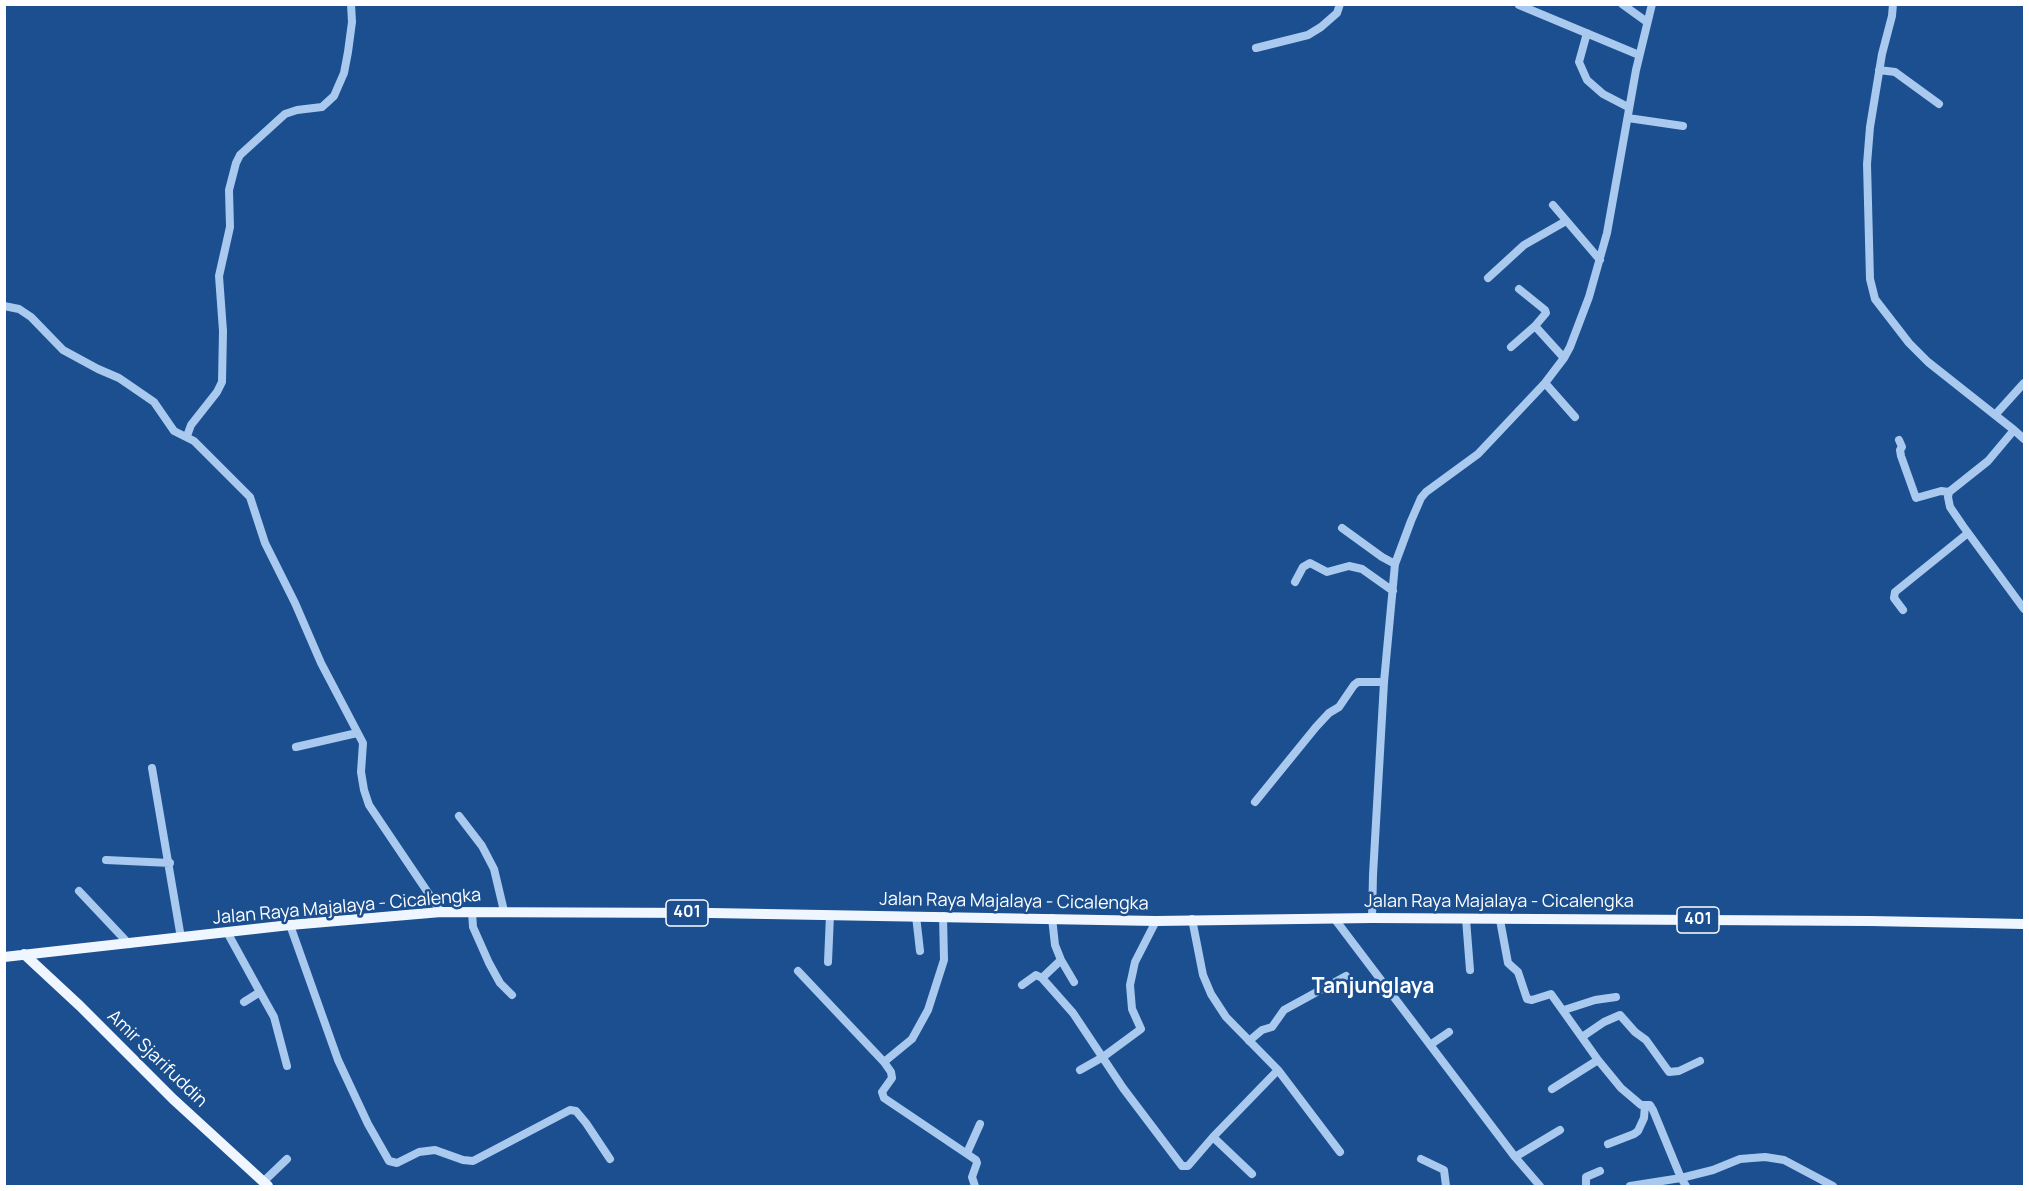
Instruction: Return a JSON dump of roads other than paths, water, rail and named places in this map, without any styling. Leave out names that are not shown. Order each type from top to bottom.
[{"type":"main road","name":"Jalan Raya Majalaya - Cicalengka","points":[[4,957],[227,932],[441,912],[943,916],[1156,921],[1372,918],[2025,924]]},
{"type":"main road","name":"Amir Sjarifuddin","points":[[24,954],[173,1099],[265,1184]]},
{"type":"street","points":[[187,436],[190,425],[222,382],[223,331],[219,276],[230,227],[229,190],[236,163],[240,155],[285,114],[322,107],[334,96],[344,73],[348,52],[352,22],[351,4]]},
{"type":"street","points":[[1256,48],[1308,35],[1337,13],[1340,4]]},
{"type":"street","points":[[1622,4],[1647,22]]},
{"type":"street","points":[[1372,918],[1372,875],[1384,682],[1395,564],[1421,498],[1478,454],[1545,383],[1564,358],[1589,297],[1600,260],[1609,223],[1628,107],[1652,4]]},
{"type":"street","points":[[1893,4],[1870,127],[1867,164],[1870,279],[1875,299],[1909,343],[1928,362],[2025,439]]},
{"type":"street","points":[[1519,5],[1639,55]]},
{"type":"street","points":[[1587,33],[1579,62],[1587,81],[1603,94],[1628,107]]},
{"type":"street","points":[[1880,70],[1895,72],[1939,104]]},
{"type":"street","points":[[1628,118],[1683,126]]},
{"type":"street","points":[[1554,205],[1600,260]]},
{"type":"street","points":[[1488,278],[1524,245],[1566,221]]},
{"type":"street","points":[[1511,347],[1535,326],[1546,312],[1520,289]]},
{"type":"street","points":[[4,306],[19,309],[31,317],[63,350],[119,378],[154,402],[174,431],[187,436],[210,455],[250,497],[265,543],[295,603],[321,663],[363,743],[361,772],[369,805],[441,912]]},
{"type":"street","points":[[1535,326],[1564,358]]},
{"type":"street","points":[[1545,383],[1575,417]]},
{"type":"street","points":[[1995,415],[2025,383]]},
{"type":"street","points":[[2014,430],[1983,465],[1949,492],[1948,500],[1950,507],[1968,533],[2025,609]]},
{"type":"street","points":[[1899,440],[1902,447],[1899,450],[1915,497],[1921,498],[1941,491],[1949,492]]},
{"type":"street","points":[[1342,528],[1395,564]]},
{"type":"street","points":[[1903,609],[1894,598],[1895,592],[1968,533]]},
{"type":"street","points":[[1294,582],[1303,567],[1310,563],[1327,573],[1354,566],[1393,591]]},
{"type":"street","points":[[1255,802],[1316,727],[1340,707],[1356,683],[1384,682]]},
{"type":"street","points":[[296,747],[357,733]]},
{"type":"street","points":[[152,768],[181,938]]},
{"type":"street","points":[[459,816],[482,846],[494,869],[504,911]]},
{"type":"street","points":[[106,860],[170,863]]},
{"type":"street","points":[[79,891],[129,944]]},
{"type":"street","points":[[472,912],[473,927],[489,963],[500,983],[512,995]]},
{"type":"street","points":[[828,962],[830,915]]},
{"type":"street","points":[[916,916],[920,951]]},
{"type":"street","points":[[884,1062],[912,1039],[928,1010],[944,960],[943,916]]},
{"type":"street","points":[[1052,918],[1055,945],[1074,982]]},
{"type":"street","points":[[1334,918],[1515,1157],[1540,1186]]},
{"type":"street","points":[[1192,919],[1203,975],[1211,994],[1226,1017],[1278,1070],[1340,1152]]},
{"type":"street","points":[[1466,919],[1470,970]]},
{"type":"street","points":[[1500,920],[1508,963],[1517,970],[1527,999],[1532,1000],[1551,994],[1621,1088],[1641,1105],[1650,1105],[1684,1182]]},
{"type":"street","points":[[1080,1070],[1103,1057],[1141,1029],[1132,1009],[1130,985],[1135,962],[1156,921]]},
{"type":"street","points":[[290,926],[338,1060],[368,1124],[389,1161],[397,1162],[419,1152],[435,1150],[473,1161],[570,1110],[576,1112],[586,1124],[610,1159]]},
{"type":"street","points":[[227,932],[274,1017],[287,1066]]},
{"type":"street","points":[[1042,978],[1061,960]]},
{"type":"street","points":[[798,971],[891,1072],[892,1078],[883,1090],[884,1098],[968,1153],[976,1161],[972,1177],[975,1186]]},
{"type":"street","points":[[1022,985],[1036,975],[1042,978],[1073,1013],[1123,1088],[1182,1166],[1187,1167],[1278,1070]]},
{"type":"street","points":[[1249,1041],[1262,1030],[1272,1026],[1284,1010],[1346,976]]},
{"type":"street","points":[[244,1002],[260,992]]},
{"type":"street","points":[[1564,1010],[1595,1000],[1616,997]]},
{"type":"street","points":[[1582,1037],[1604,1022],[1620,1015],[1635,1032],[1646,1040],[1669,1072],[1679,1071],[1700,1061]]},
{"type":"street","points":[[1430,1045],[1449,1032]]},
{"type":"street","points":[[1552,1089],[1598,1060]]},
{"type":"street","points":[[1608,1144],[1638,1131],[1644,1118],[1645,1105]]},
{"type":"street","points":[[968,1153],[980,1124]]},
{"type":"street","points":[[1515,1157],[1560,1130]]},
{"type":"street","points":[[1213,1137],[1252,1174]]},
{"type":"street","points":[[1630,1186],[1684,1182],[1740,1159],[1765,1156],[1784,1160],[1833,1186]]},
{"type":"street","points":[[265,1184],[287,1159]]},
{"type":"street","points":[[1421,1159],[1444,1170],[1446,1186]]},
{"type":"street","points":[[1586,1186],[1586,1177],[1600,1171]]},
{"type":"district","name":"Tanjunglaya","points":[[1373,987]]}]
